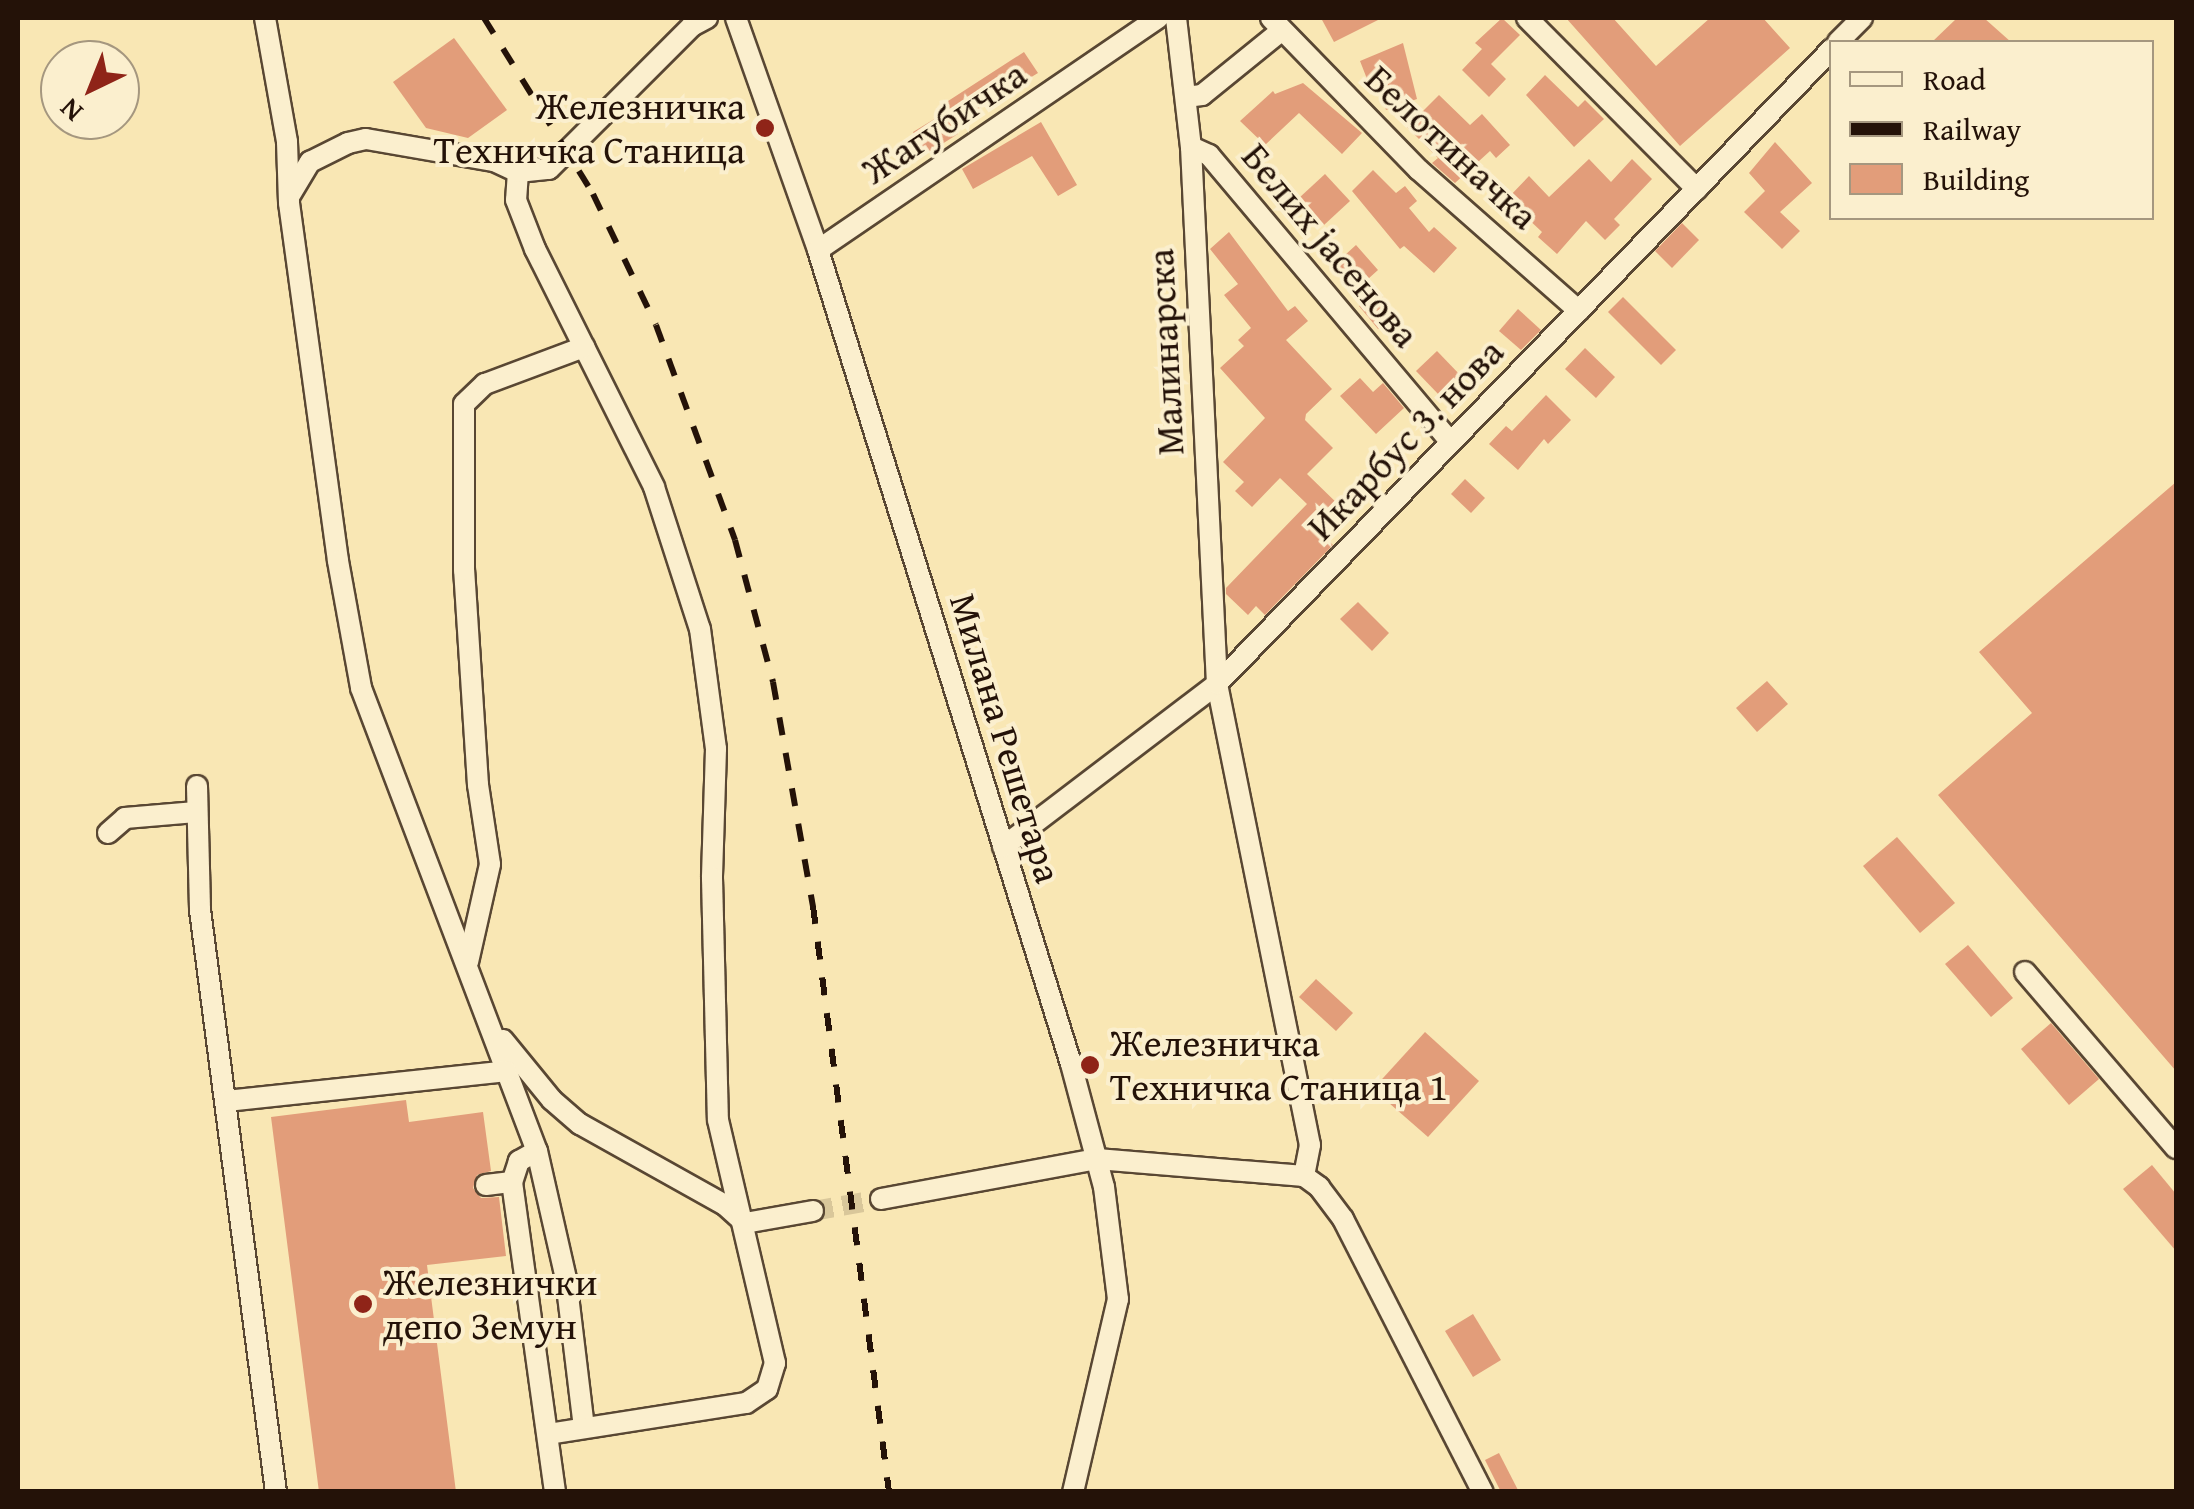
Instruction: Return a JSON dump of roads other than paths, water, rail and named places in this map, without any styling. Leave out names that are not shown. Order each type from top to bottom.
[{"type":"street","points":[[266,18],[287,142],[288,203],[360,688],[537,1151],[566,1280],[584,1428]]},
{"type":"street","points":[[288,203],[291,187],[310,162],[348,142],[366,139],[494,160],[518,172],[549,169],[692,26],[707,18]]},
{"type":"street","name":"Милана Решетара","points":[[736,18],[818,250],[1097,1160],[1114,1243],[1118,1299],[1073,1492]]},
{"type":"street","name":"Жагубичка","points":[[818,250],[1158,18]]},
{"type":"street","name":"Малинарска","points":[[1176,18],[1192,147],[1218,684],[1310,1146],[1304,1176]]},
{"type":"street","points":[[1527,18],[1697,188]]},
{"type":"street","points":[[1840,40],[1862,18]]},
{"type":"street","name":"Белотиначка","points":[[1186,96],[1202,95],[1276,24],[1418,170],[1578,311]]},
{"type":"street","name":"Икарбус 3. нова","points":[[1003,847],[1218,684],[1829,52]]},
{"type":"street","name":"Белих јасенова","points":[[1192,147],[1210,155],[1450,441]]},
{"type":"street","points":[[518,172],[516,200],[535,249],[654,487],[700,629],[716,749],[715,1078],[727,1167],[745,1223],[775,1363],[767,1389],[746,1403],[549,1434]]},
{"type":"street","points":[[468,970],[470,940],[490,864],[478,786],[464,570],[464,404],[485,384],[584,348]]},
{"type":"street","points":[[197,786],[200,910],[276,1492]]},
{"type":"street","points":[[108,833],[125,818],[196,812]]},
{"type":"street","points":[[2026,972],[2176,1148]]},
{"type":"street","points":[[486,1019],[552,1100],[580,1124],[726,1204],[745,1223]]},
{"type":"street","points":[[227,1100],[506,1071]]},
{"type":"street","points":[[537,1151],[515,1165],[512,1182],[555,1492]]},
{"type":"street","points":[[881,1198],[1097,1160],[1304,1176],[1319,1187],[1342,1219],[1483,1492]]},
{"type":"street","points":[[486,1185],[512,1182]]},
{"type":"street","points":[[745,1223],[813,1211]]},
{"type":"tunnel","points":[[813,1211],[881,1199]]},
{"type":"railway","points":[[484,18],[593,194],[656,325],[735,540],[773,682],[813,906],[889,1492]]},
{"type":"place","name":"Железничка Техничка Станица","points":[[765,128]]},
{"type":"place","name":"Железничка Техничка Станица 1","points":[[1090,1065]]},
{"type":"place","name":"Железнички депо Земун","points":[[363,1304]]}]
